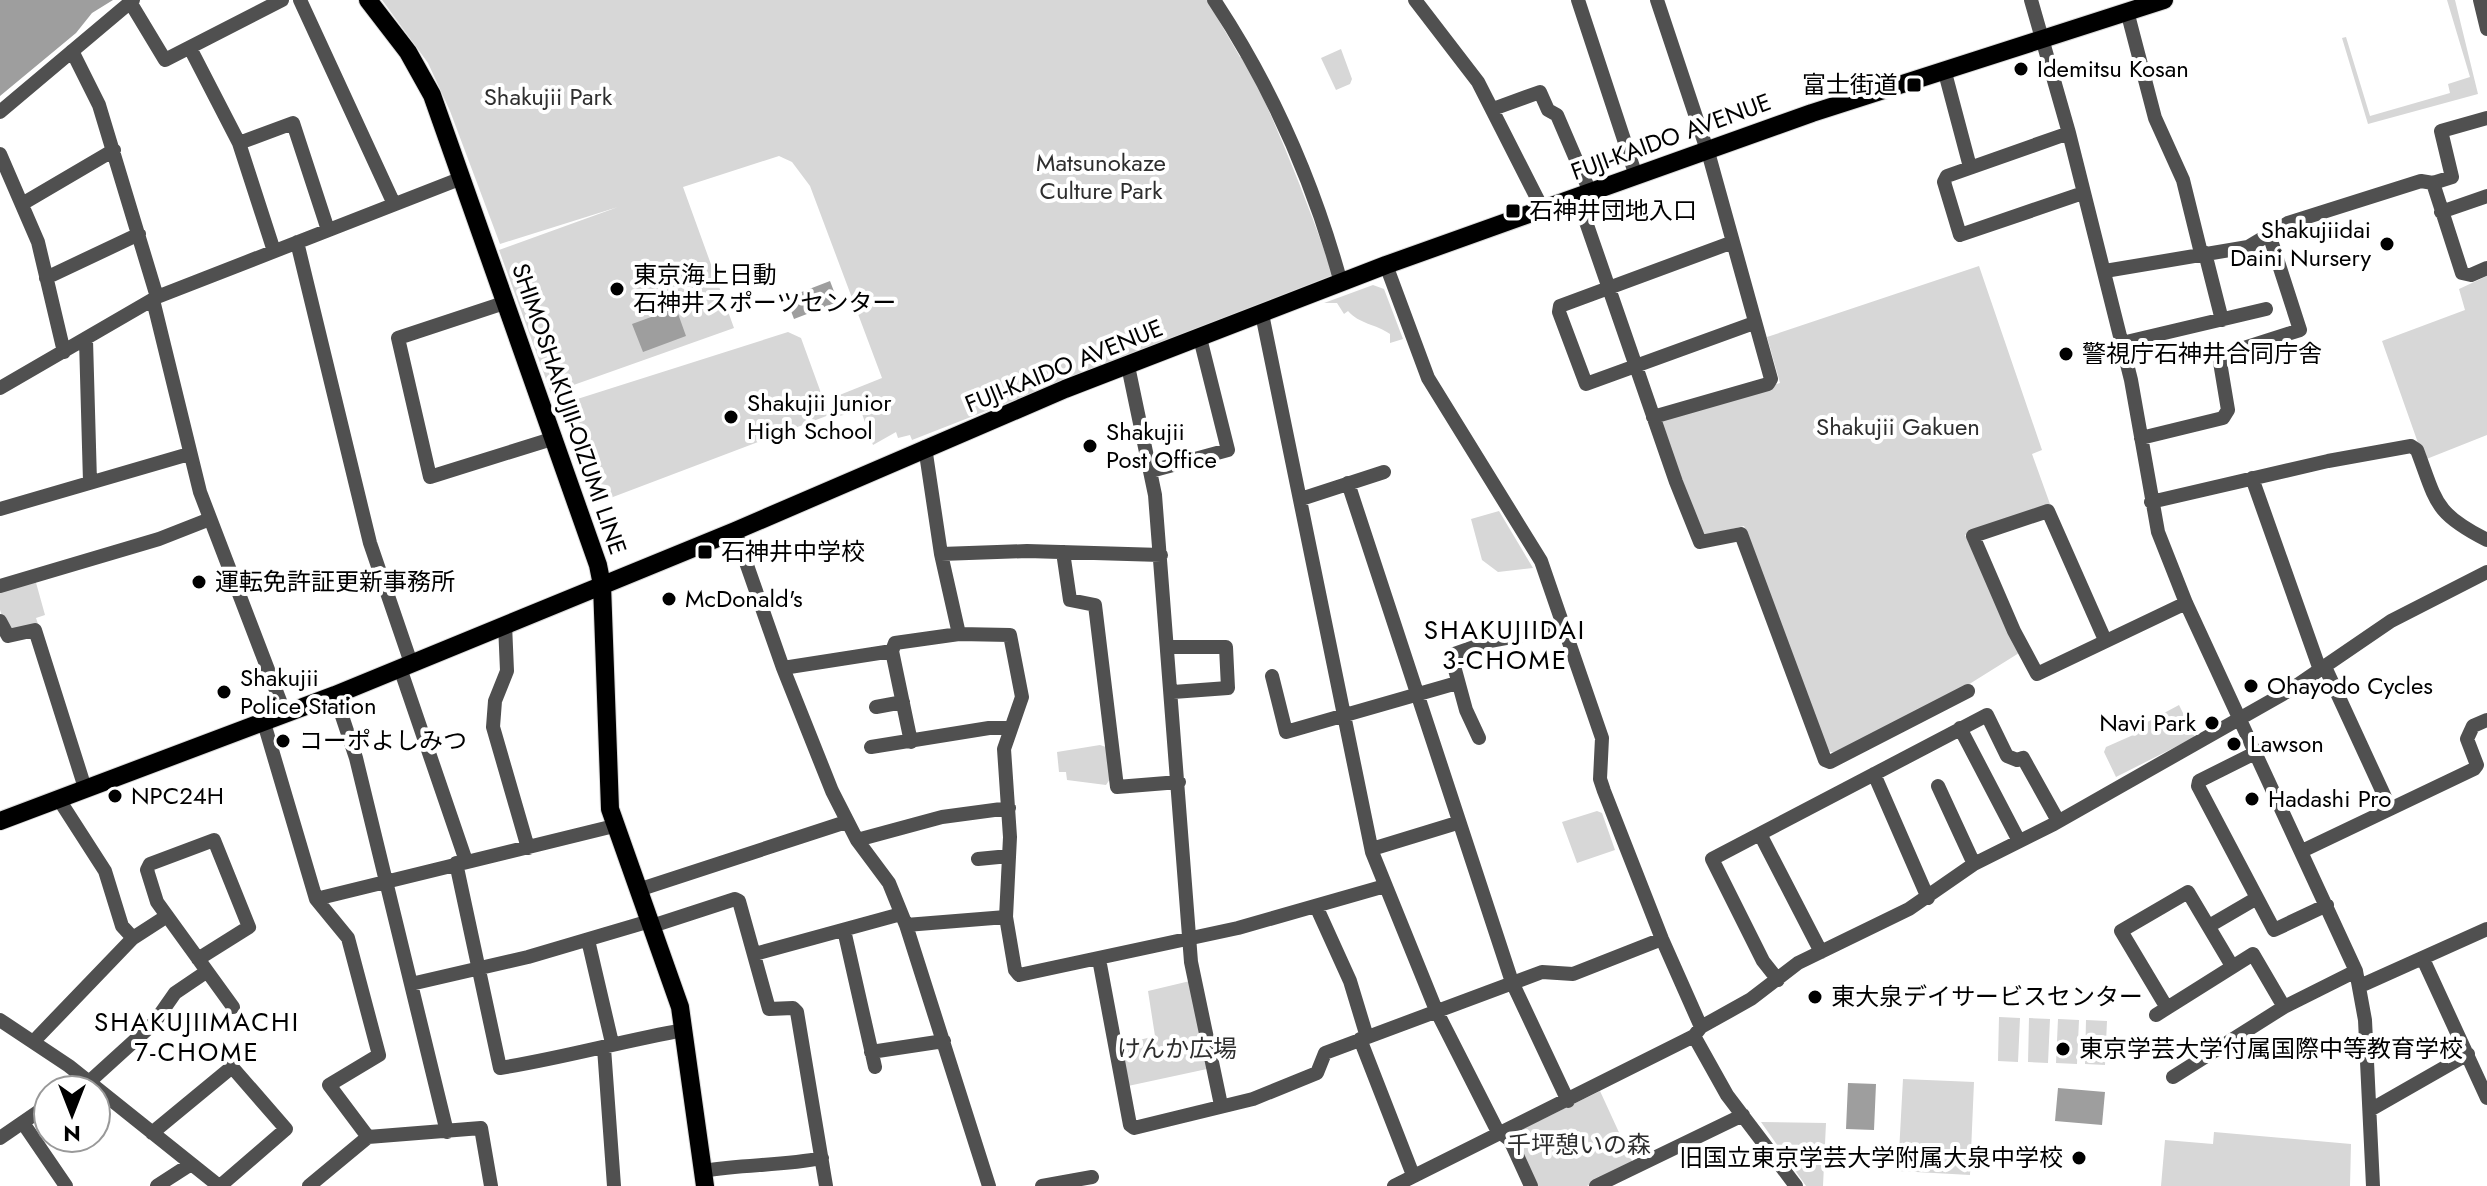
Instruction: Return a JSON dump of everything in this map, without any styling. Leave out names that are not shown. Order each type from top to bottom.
[{"type":"main road","name":"SHIMOSHAKUJII-OIZUMI LINE","points":[[369,0],[421,73],[507,302],[602,585],[607,764],[614,826],[673,980],[684,1030],[704,1178]]},
{"type":"main road","name":"FUJI-KAIDO AVENUE","points":[[0,821],[335,695],[735,531],[925,447],[1386,265],[1707,150],[2042,38],[2120,8],[2164,0]]},
{"type":"street","points":[[0,112],[132,1],[162,59],[190,48],[282,0]]},
{"type":"street","points":[[300,0],[394,204]]},
{"type":"street","points":[[355,0],[369,0]]},
{"type":"street","points":[[1214,0],[1284,126],[1319,211],[1341,283]]},
{"type":"street","points":[[1415,0],[1493,109],[1542,208]]},
{"type":"street","points":[[1578,0],[1636,176]]},
{"type":"street","points":[[1653,417],[1770,382],[1707,150],[1657,0]]},
{"type":"street","points":[[2031,0],[2105,271],[2141,438],[2151,502],[2186,603],[2257,752],[2358,978],[2370,1110],[2373,1186]]},
{"type":"street","points":[[2480,0],[2487,29]]},
{"type":"street","points":[[2120,8],[2155,118],[2183,180],[2222,320]]},
{"type":"street","points":[[190,48],[239,143],[274,251]]},
{"type":"street","points":[[72,51],[99,105],[139,234],[189,454],[210,519],[285,714]]},
{"type":"street","points":[[1944,69],[1970,167]]},
{"type":"street","points":[[1493,109],[1540,92],[1548,110],[1557,115],[1583,194],[1607,287],[1700,542],[1741,534],[1825,760],[1830,762],[1968,691]]},
{"type":"street","points":[[2105,271],[2248,247],[2288,223],[2338,205],[2421,181],[2433,183],[2452,177],[2441,131],[2487,118]]},
{"type":"street","points":[[239,143],[293,123],[328,230]]},
{"type":"street","points":[[2069,133],[1944,178],[1960,235],[2083,193]]},
{"type":"street","points":[[22,204],[114,150]]},
{"type":"street","points":[[0,154],[38,242],[64,352]]},
{"type":"street","points":[[0,388],[155,298],[462,178]]},
{"type":"street","points":[[2433,183],[2462,273],[2471,275],[2487,268]]},
{"type":"street","points":[[2441,212],[2487,196]]},
{"type":"street","points":[[46,278],[139,234]]},
{"type":"street","points":[[2141,438],[2223,418],[2228,410],[2219,356],[2300,330],[2269,234]]},
{"type":"street","points":[[297,242],[370,543],[461,862],[500,1068],[684,1030]]},
{"type":"street","points":[[1733,242],[1607,287],[1560,306],[1559,312],[1586,384],[1754,323]]},
{"type":"street","points":[[1386,265],[1428,378],[1541,561],[1605,747],[1600,779],[1698,1032],[1743,1115],[1796,1186]]},
{"type":"street","points":[[507,302],[398,338],[430,477],[555,438]]},
{"type":"street","points":[[2122,343],[2266,309]]},
{"type":"street","points":[[1262,314],[1372,849],[1436,1010],[1497,1130],[1510,1140],[1531,1186]]},
{"type":"street","points":[[1151,471],[1228,450],[1200,338]]},
{"type":"street","points":[[86,340],[90,482]]},
{"type":"street","points":[[1128,366],[1151,471],[1161,555],[1188,939],[1221,1105]]},
{"type":"street","points":[[2151,502],[2411,446],[2417,450],[2440,511],[2454,523],[2487,540]]},
{"type":"street","points":[[925,447],[941,554],[959,634]]},
{"type":"street","points":[[0,509],[189,454]]},
{"type":"street","points":[[1301,499],[1384,472]]},
{"type":"street","points":[[2252,478],[2322,669],[2390,808]]},
{"type":"street","points":[[1348,483],[1457,823],[1512,982],[1568,1101]]},
{"type":"street","points":[[2105,640],[2048,511],[1973,536],[2036,673],[2186,603]]},
{"type":"street","points":[[0,586],[159,539],[210,519]]},
{"type":"street","points":[[735,531],[783,668],[846,822],[880,867],[903,919],[989,1186]]},
{"type":"street","points":[[941,554],[1063,552],[1161,555]]},
{"type":"street","points":[[1063,552],[1070,600],[1095,605],[1117,787],[1179,782]]},
{"type":"street","points":[[1394,1186],[1503,1134],[1698,1032],[1821,952],[1928,898],[1974,864],[2239,718],[2322,669],[2391,621],[2487,572]]},
{"type":"street","points":[[0,621],[8,636],[35,630],[85,788]]},
{"type":"street","points":[[505,624],[507,671],[495,701],[493,727],[528,848]]},
{"type":"street","points":[[1479,738],[1457,683],[1451,655],[1491,641],[1564,627]]},
{"type":"street","points":[[783,668],[892,651],[899,641],[959,634],[1007,633],[1012,638],[1022,697],[1004,749],[1009,808],[1006,917],[1015,970],[1019,975],[1188,939],[1385,886]]},
{"type":"street","points":[[1169,647],[1226,647],[1228,688],[1173,692]]},
{"type":"street","points":[[892,651],[911,742]]},
{"type":"street","points":[[1272,676],[1284,732],[1457,683]]},
{"type":"street","points":[[335,695],[356,758],[447,1132]]},
{"type":"street","points":[[876,707],[903,702]]},
{"type":"street","points":[[1778,980],[1763,961],[1712,859],[1987,715],[2007,756],[2017,760],[2023,758],[2057,819]]},
{"type":"street","points":[[2302,851],[2476,768],[2467,739],[2473,726],[2487,720]]},
{"type":"street","points":[[264,723],[316,899],[348,938],[379,1055],[328,1082],[368,1137]]},
{"type":"street","points":[[871,747],[989,728],[1011,728]]},
{"type":"street","points":[[1960,728],[2019,841]]},
{"type":"street","points":[[2257,752],[2199,781],[2198,786],[2274,930],[2327,905]]},
{"type":"street","points":[[1874,774],[1928,898]]},
{"type":"street","points":[[1938,786],[1974,864]]},
{"type":"street","points":[[58,798],[105,871],[122,926],[133,938]]},
{"type":"street","points":[[857,840],[942,817],[1009,808]]},
{"type":"street","points":[[638,890],[846,822]]},
{"type":"street","points":[[1372,849],[1457,823]]},
{"type":"street","points":[[316,899],[614,826]]},
{"type":"street","points":[[1760,834],[1821,952]]},
{"type":"street","points":[[94,1074],[154,1023],[175,993],[202,965],[249,927],[217,841],[150,864],[147,870],[157,902],[202,965],[233,1007]]},
{"type":"street","points":[[978,859],[1009,856]]},
{"type":"street","points":[[2232,966],[2188,892],[2121,931],[2162,1011],[2253,954],[2284,1007]]},
{"type":"street","points":[[2209,926],[2257,898]]},
{"type":"street","points":[[411,984],[738,899],[769,1009],[793,1008],[797,1012],[826,1186]]},
{"type":"street","points":[[1316,906],[1350,981],[1363,1038],[1413,1175]]},
{"type":"street","points":[[34,1041],[133,938],[167,916]]},
{"type":"street","points":[[755,954],[844,930],[903,919],[1006,917]]},
{"type":"street","points":[[2173,1077],[2284,1007],[2358,978],[2423,959],[2487,929]]},
{"type":"street","points":[[844,930],[873,1059],[944,1041]]},
{"type":"street","points":[[1099,959],[1131,1127],[1253,1099],[1314,1075],[1323,1054],[1363,1038],[1512,982],[1547,971],[1573,974],[1662,939]]},
{"type":"street","points":[[588,940],[608,1045],[614,1186]]},
{"type":"street","points":[[2423,959],[2487,1098]]},
{"type":"street","points":[[0,1020],[79,1074]]},
{"type":"street","points":[[2370,1110],[2468,1054]]},
{"type":"street","points":[[112,1100],[152,1133],[191,1164],[220,1186],[286,1129],[232,1067],[152,1133]]},
{"type":"street","points":[[1596,1186],[1743,1115]]},
{"type":"street","points":[[0,1138],[32,1117]]},
{"type":"street","points":[[23,1123],[66,1186]]},
{"type":"street","points":[[309,1186],[368,1137],[481,1128],[491,1186]]},
{"type":"street","points":[[704,1178],[769,1161],[786,1165],[822,1158]]},
{"type":"street","points":[[157,1186],[191,1164]]},
{"type":"street","points":[[1042,1186],[1092,1177]]},
{"type":"green space","points":[[382,0],[1207,0],[1240,57],[1244,56],[1257,83],[1292,164],[1333,275],[912,440],[910,435],[898,438],[896,432],[873,445],[861,411],[839,416],[832,398],[882,378],[810,186],[792,162],[779,156],[683,187],[734,328],[551,393],[499,250],[618,207],[500,244],[450,111],[428,63]]},
{"type":"green space","points":[[2447,0],[2455,0],[2478,94],[2368,124],[2342,38],[2346,37],[2370,116],[2450,93],[2448,84],[2470,77]]},
{"type":"green space","points":[[1341,49],[1352,79],[1350,84],[1336,90],[1321,58]]},
{"type":"green space","name":"Shakujii Gakuen","points":[[1979,266],[2042,450],[2032,454],[2050,504],[1965,535],[2019,653],[1971,683],[1835,753],[1827,751],[1744,526],[1703,536],[1660,420],[1780,383],[1767,337]]},
{"type":"green space","points":[[2487,276],[2487,435],[2424,460],[2382,341],[2465,310],[2459,289]]},
{"type":"green space","points":[[1373,285],[1384,289],[1403,339],[1390,343],[1390,334],[1357,319],[1348,311],[1344,314],[1337,303],[1324,303]]},
{"type":"green space","points":[[788,332],[801,338],[829,415],[605,500],[571,401]]},
{"type":"green space","points":[[1499,511],[1533,568],[1498,572],[1482,560],[1471,519]]},
{"type":"green space","points":[[35,579],[45,615],[36,618],[38,624],[11,631],[6,628],[0,610],[0,589]]},
{"type":"green space","points":[[2179,705],[2195,737],[2116,777],[2104,752],[2106,747],[2140,732],[2138,727]]},
{"type":"green space","points":[[1100,745],[1106,747],[1110,779],[1106,785],[1067,780],[1066,772],[1059,772],[1057,752]]},
{"type":"green space","points":[[1597,811],[1602,813],[1615,850],[1577,863],[1562,822]]},
{"type":"green space","name":"けんか広場","points":[[1190,981],[1207,1069],[1128,1086],[1120,1045],[1155,1036],[1148,991]]},
{"type":"green space","points":[[1999,1017],[2020,1018],[2018,1062],[1998,1061]]},
{"type":"green space","points":[[2029,1018],[2050,1019],[2048,1063],[2028,1062]]},
{"type":"green space","points":[[2058,1019],[2079,1020],[2077,1064],[2056,1063]]},
{"type":"green space","points":[[2086,1020],[2107,1021],[2105,1065],[2085,1064]]},
{"type":"green space","points":[[1903,1079],[1974,1082],[1970,1175],[1898,1171]]},
{"type":"green space","name":"千坪憩いの森","points":[[1600,1091],[1633,1163],[1587,1186],[1535,1186],[1512,1134]]},
{"type":"green space","points":[[1761,1122],[1826,1123],[1823,1186],[1806,1186]]},
{"type":"green space","points":[[2214,1132],[2351,1144],[2350,1186],[2161,1186],[2165,1140],[2213,1144]]},
{"type":"shaded area","points":[[0,0],[113,0],[92,13],[76,33],[0,96]]},
{"type":"shaded area","points":[[830,281],[838,302],[794,319],[786,298]]},
{"type":"shaded area","points":[[676,308],[686,336],[643,352],[632,324]]},
{"type":"shaded area","points":[[1848,1083],[1876,1084],[1874,1130],[1846,1129]]},
{"type":"shaded area","points":[[2058,1088],[2105,1092],[2102,1125],[2055,1121]]},
{"type":"place","name":"Idemitsu Kosan","points":[[2021,69]]},
{"type":"place","name":"富士街道","points":[[1914,85]]},
{"type":"place","name":"石神井団地入口","points":[[1513,211]]},
{"type":"place","name":"Shakujiidai Daini Nursery","points":[[2387,244]]},
{"type":"place","name":"東京海上日動 石神井スポーツセンター","points":[[617,289]]},
{"type":"place","name":"警視庁石神井合同庁舎","points":[[2066,354]]},
{"type":"place","name":"Shakujii Junior High School","points":[[731,417]]},
{"type":"place","name":"Shakujii Post Office","points":[[1090,446]]},
{"type":"place","name":"石神井中学校","points":[[705,552]]},
{"type":"place","name":"運転免許証更新事務所","points":[[199,582]]},
{"type":"place","name":"McDonald's","points":[[669,599]]},
{"type":"place","name":"Ohayodo Cycles","points":[[2251,686]]},
{"type":"place","name":"Shakujii Police Station","points":[[224,692]]},
{"type":"place","name":"Navi Park","points":[[2212,723]]},
{"type":"place","name":"コーポよしみつ","points":[[283,741]]},
{"type":"place","name":"Lawson","points":[[2234,744]]},
{"type":"place","name":"NPC24H","points":[[115,796]]},
{"type":"place","name":"Hadashi Pro","points":[[2252,799]]},
{"type":"place","name":"東大泉デイサービスセンター","points":[[1815,997]]},
{"type":"place","name":"東京学芸大学付属国際中等教育学校","points":[[2063,1049]]},
{"type":"place","name":"旧国立東京学芸大学附属大泉中学校","points":[[2079,1158]]},
{"type":"district","name":"SHAKUJIIDAI 3-CHOME","points":[[1505,645]]},
{"type":"district","name":"SHAKUJIIMACHI 7-CHOME","points":[[197,1037]]},
{"type":"park label","name":"Shakujii Park","points":[[548,97]]},
{"type":"park label","name":"Matsunokaze Culture Park","points":[[1101,177]]}]
